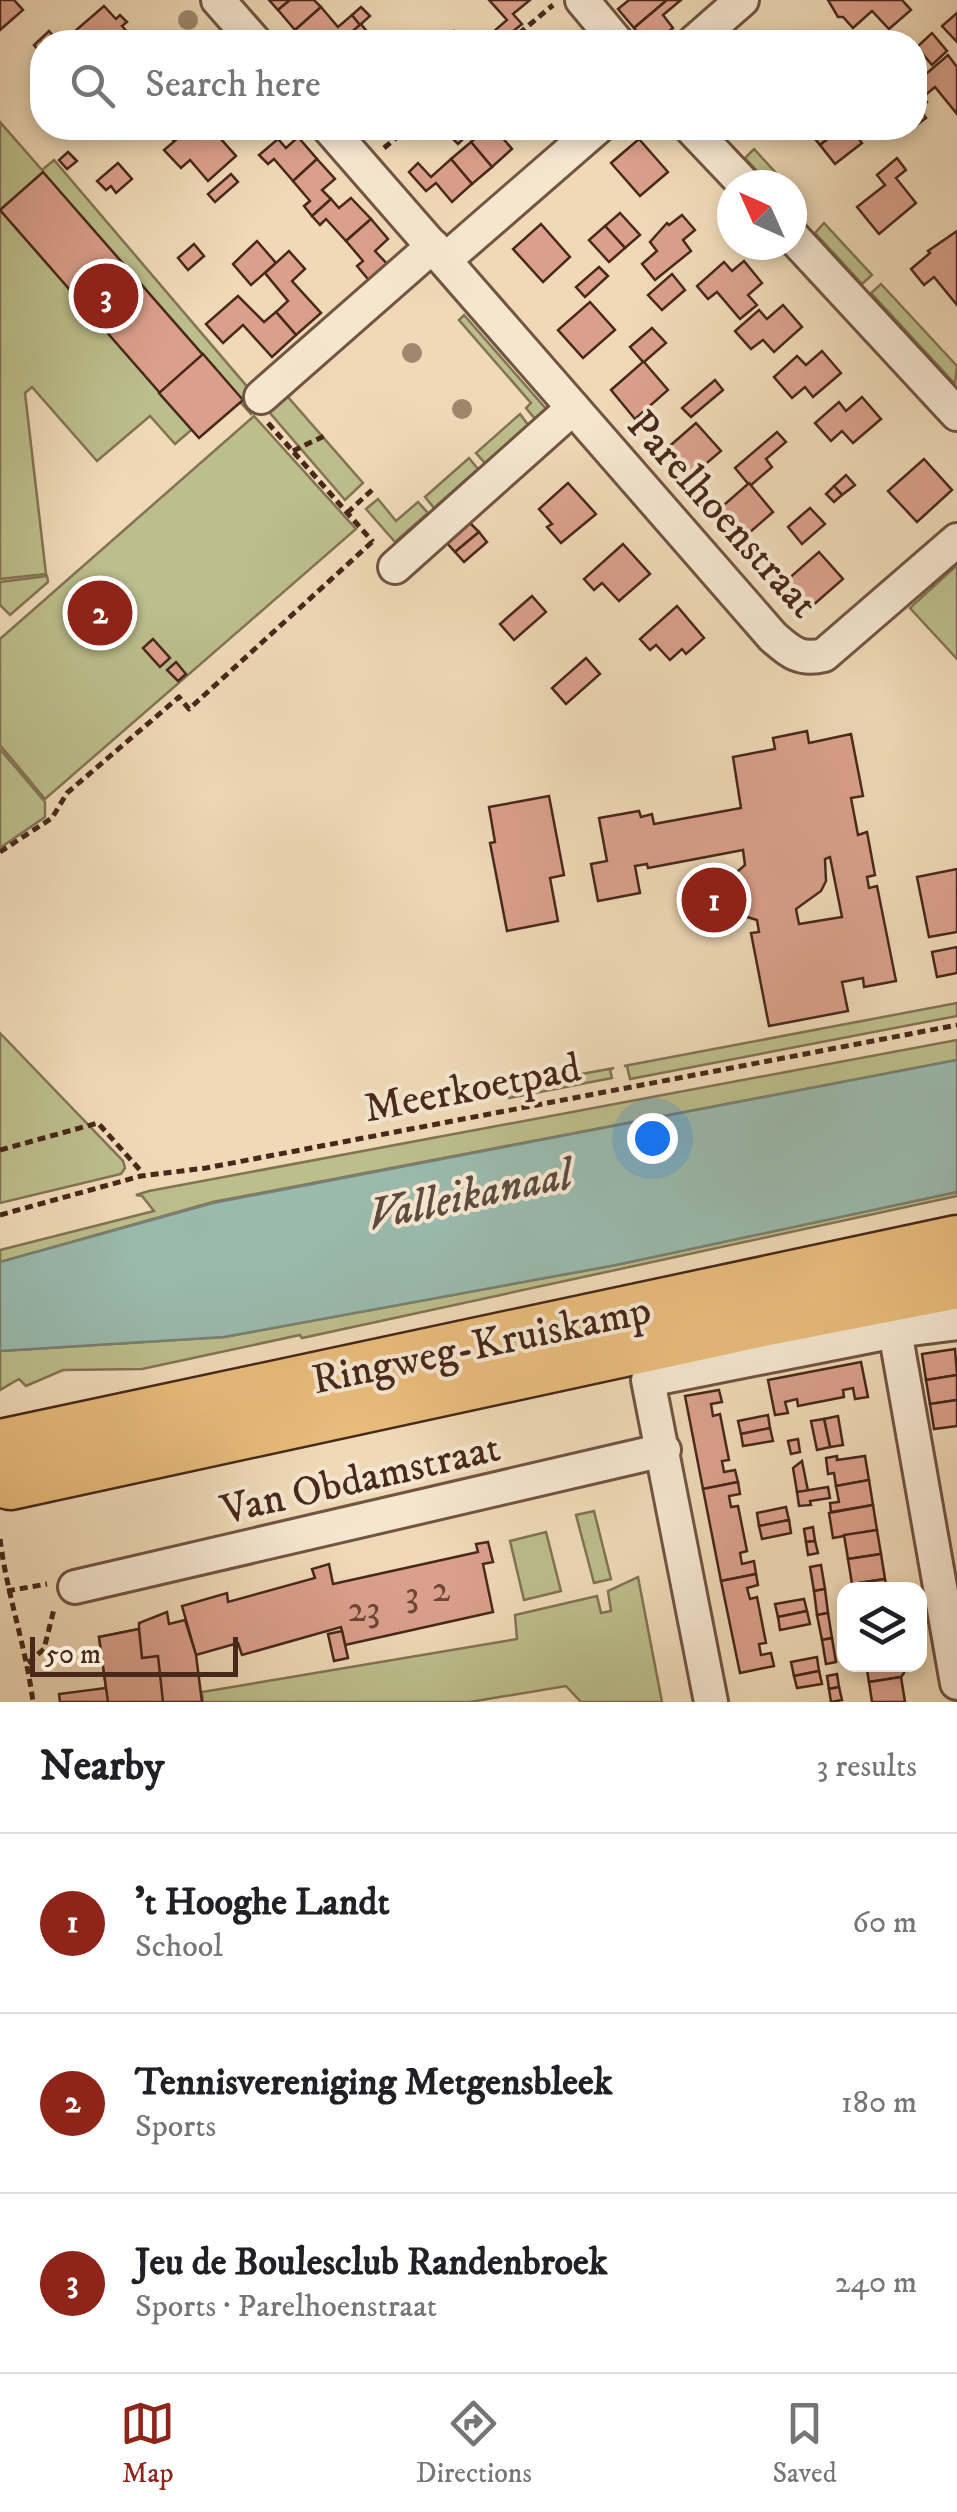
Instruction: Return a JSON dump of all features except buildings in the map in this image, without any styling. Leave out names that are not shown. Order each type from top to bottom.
[{"type":"main road","name":"Ringweg-Kruiskamp","points":[[957,1242],[8,1464],[957,1284]]},
{"type":"street","points":[[218,0],[244,30]]},
{"type":"street","points":[[582,0],[606,30]]},
{"type":"street","points":[[708,30],[742,0]]},
{"type":"street","name":"Parelhoenstraat","points":[[340,140],[773,637],[798,657],[824,655],[957,540]]},
{"type":"street","points":[[260,404],[439,253],[582,140]]},
{"type":"street","points":[[703,140],[731,170]]},
{"type":"street","points":[[807,252],[957,414]]},
{"type":"street","name":"Parelhoenstraat","points":[[394,567],[572,408]]},
{"type":"street","name":"Ringweg-Kruiskamp","points":[[664,1450],[648,1380],[895,1331],[957,1323]]},
{"type":"street","points":[[895,1331],[957,1683]]},
{"type":"street","points":[[664,1450],[711,1702]]},
{"type":"street","name":"Van Obdamstraat","points":[[63,1585],[664,1450]]},
{"type":"path","points":[[523,30],[559,0]]},
{"type":"path","points":[[260,404],[292,451],[394,567]]},
{"type":"path","points":[[292,451],[324,436]]},
{"type":"path","points":[[347,513],[372,490]]},
{"type":"path","points":[[0,852],[52,818],[67,793],[178,697],[188,708],[372,542]]},
{"type":"path","name":"Meerkoetpad","points":[[0,1215],[141,1176],[225,1164],[957,1024]]},
{"type":"path","points":[[0,1150],[98,1123],[140,1170],[141,1176]]},
{"type":"path","points":[[0,1539],[6,1587],[28,1663],[32,1702]]},
{"type":"path","points":[[6,1587],[63,1585],[44,1649],[28,1663]]},
{"type":"green space","points":[[0,122],[42,170],[54,160],[262,404],[297,374],[304,382],[288,397],[363,483],[345,500],[263,405],[251,414],[233,394],[175,444],[150,416],[97,461],[32,387],[25,393],[46,574],[0,579]]},
{"type":"green space","points":[[754,149],[773,170],[756,170],[745,158]]},
{"type":"green space","points":[[824,223],[872,275],[862,284],[815,233]]},
{"type":"green space","points":[[881,284],[957,366],[955,384],[871,293]]},
{"type":"green space","points":[[464,315],[547,410],[536,420],[526,408],[531,403],[459,320]]},
{"type":"green space","points":[[520,414],[529,426],[485,463],[476,453]]},
{"type":"green space","points":[[254,416],[356,529],[45,799],[0,745],[0,639]]},
{"type":"green space","points":[[469,458],[478,469],[434,508],[425,497]]},
{"type":"green space","points":[[378,499],[396,521],[418,502],[428,513],[395,542],[366,509]]},
{"type":"green space","points":[[957,565],[957,659],[910,608]]},
{"type":"green space","points":[[47,576],[48,582],[10,615],[0,605],[0,582]]},
{"type":"green space","points":[[0,749],[45,802],[45,817],[0,848]]},
{"type":"green space","points":[[957,1003],[957,1016],[630,1079],[624,1066]]},
{"type":"green space","points":[[0,1033],[123,1161],[125,1168],[121,1174],[0,1203]]},
{"type":"green space","points":[[957,1040],[957,1060],[213,1202],[0,1262],[0,1250],[154,1211],[142,1196],[136,1195],[149,1191]]},
{"type":"green space","points":[[614,1068],[610,1070],[612,1078],[509,1098],[506,1088]]},
{"type":"green space","points":[[957,1192],[957,1196],[302,1338],[300,1335],[142,1369],[63,1370],[26,1386],[19,1379],[0,1390],[0,1351],[224,1337],[616,1265]]},
{"type":"green space","points":[[594,1511],[611,1579],[594,1583],[576,1515]]},
{"type":"green space","points":[[546,1532],[561,1591],[524,1600],[510,1541]]},
{"type":"green space","points":[[638,1577],[662,1702],[581,1702],[566,1686],[470,1702],[203,1702],[202,1692],[517,1639],[515,1615],[597,1596],[601,1613],[611,1611],[608,1591]]},
{"type":"water","name":"Valleikanaal","points":[[957,1060],[957,1192],[616,1265],[224,1337],[0,1351],[0,1262],[213,1203]]},
{"type":"place","name":"Jeu de Boulesclub Randenbroek","points":[[106,296]]},
{"type":"place","name":"Tennisvereniging Metgensbleek","points":[[100,613]]},
{"type":"place","name":"'t Hooghe Landt","points":[[714,900]]}]
